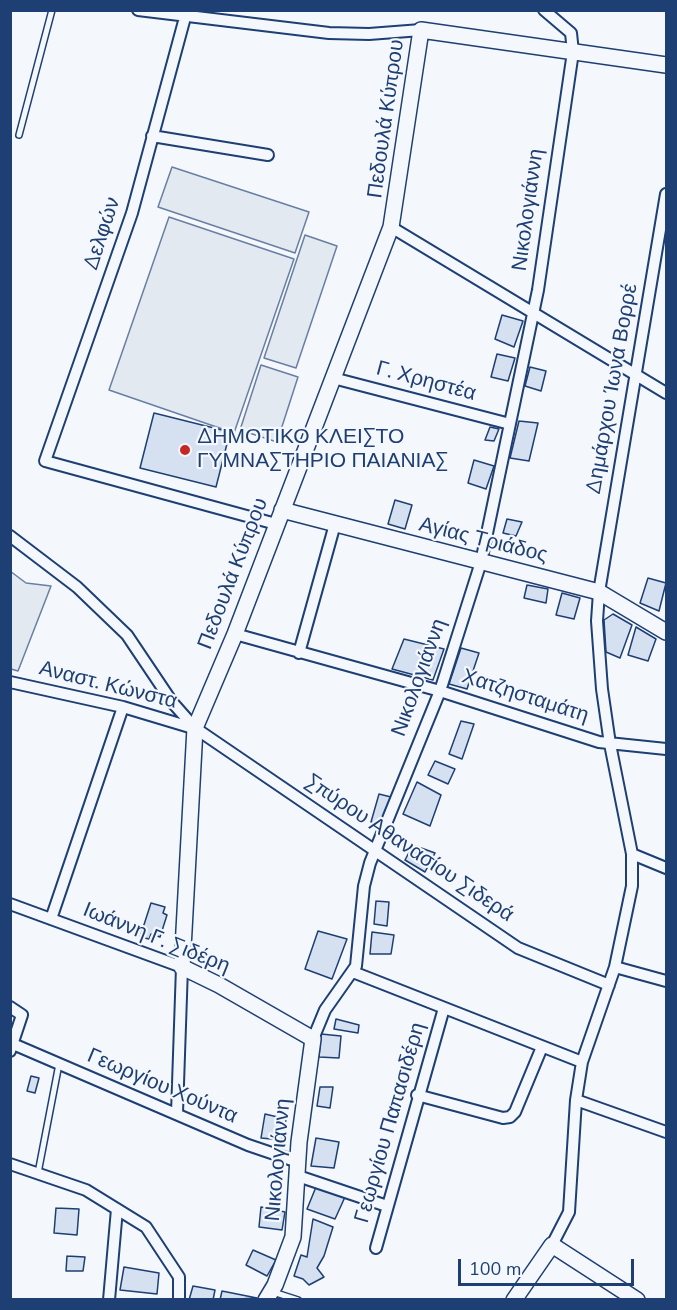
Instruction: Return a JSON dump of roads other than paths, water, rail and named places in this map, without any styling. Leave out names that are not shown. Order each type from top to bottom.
[{"type":"street","points":[[138,10],[329,33],[369,34],[421,30],[666,65]]},
{"type":"street","points":[[544,10],[571,33],[573,52]]},
{"type":"street","name":"Δελφών","points":[[186,14],[132,213],[45,461],[279,517]]},
{"type":"street","name":"Πεδουλά Κύπρου","points":[[177,1113],[182,967],[195,728],[235,634],[391,227],[421,30]]},
{"type":"street","name":"Νικολογιάννη","points":[[269,1296],[293,1237],[298,1169],[313,1039],[325,1010],[353,972],[358,959],[364,886],[370,863],[440,691],[482,562],[534,313],[573,52]]},
{"type":"street","points":[[152,136],[268,155]]},
{"type":"street","name":"Δημάρχου Ίωνα Βορρέ","points":[[552,1245],[569,1212],[576,1100],[582,1062],[615,967],[632,886],[632,854],[610,744],[602,689],[597,621],[599,591],[666,194]]},
{"type":"street","points":[[391,227],[666,393]]},
{"type":"street","name":"Γ. Χρηστέα","points":[[333,378],[510,424]]},
{"type":"street","name":"Αγίας Τριάδος","points":[[279,517],[335,524],[599,591],[666,632]]},
{"type":"street","points":[[298,653],[335,524]]},
{"type":"street","points":[[10,536],[77,587],[128,635],[172,702],[195,728]]},
{"type":"street","name":"Χατζησταμάτη","points":[[235,634],[440,691],[610,744],[666,749]]},
{"type":"street","name":"Αναστ. Κώνστα","points":[[10,682],[123,707],[195,728]]},
{"type":"street","points":[[51,920],[123,707]]},
{"type":"street","name":"Σπύρου Αθανασίου Σιδερά","points":[[195,728],[518,948],[609,985]]},
{"type":"street","points":[[632,854],[666,868]]},
{"type":"street","name":"Ιωάννη Γ. Σιδέρη","points":[[10,904],[182,967],[219,985],[313,1039]]},
{"type":"street","points":[[615,967],[666,981]]},
{"type":"street","name":"Γεωργίου Παπασιδέρη","points":[[353,972],[582,1062]]},
{"type":"street","points":[[10,1007],[19,1011],[22,1019],[12,1048]]},
{"type":"street","name":"Γεωργίου Παπασιδέρη","points":[[376,1248],[417,1095],[444,1008]]},
{"type":"street","points":[[417,1095],[503,1118],[510,1117],[515,1112],[542,1047]]},
{"type":"street","name":"Γεωργίου Χούντα","points":[[12,1048],[59,1064],[177,1113],[264,1151],[298,1169],[387,1206]]},
{"type":"street","points":[[576,1100],[666,1132]]},
{"type":"street","points":[[10,1164],[86,1190],[146,1227],[180,1277],[179,1299]]},
{"type":"street","points":[[109,1299],[117,1209]]},
{"type":"street","points":[[514,1299],[552,1245],[637,1299]]},
{"type":"lane","points":[[19,135],[52,10]]},
{"type":"lane","points":[[38,1174],[59,1064]]},
{"type":"lane","points":[[269,1296],[298,1299]]},
{"type":"place","name":"ΔΗΜΟΤΙΚΟ ΚΛΕΙΣΤΟ ΓΥΜΝΑΣΤΗΡΙΟ ΠΑΙΑΝΙΑΣ","points":[[185,450]]}]
